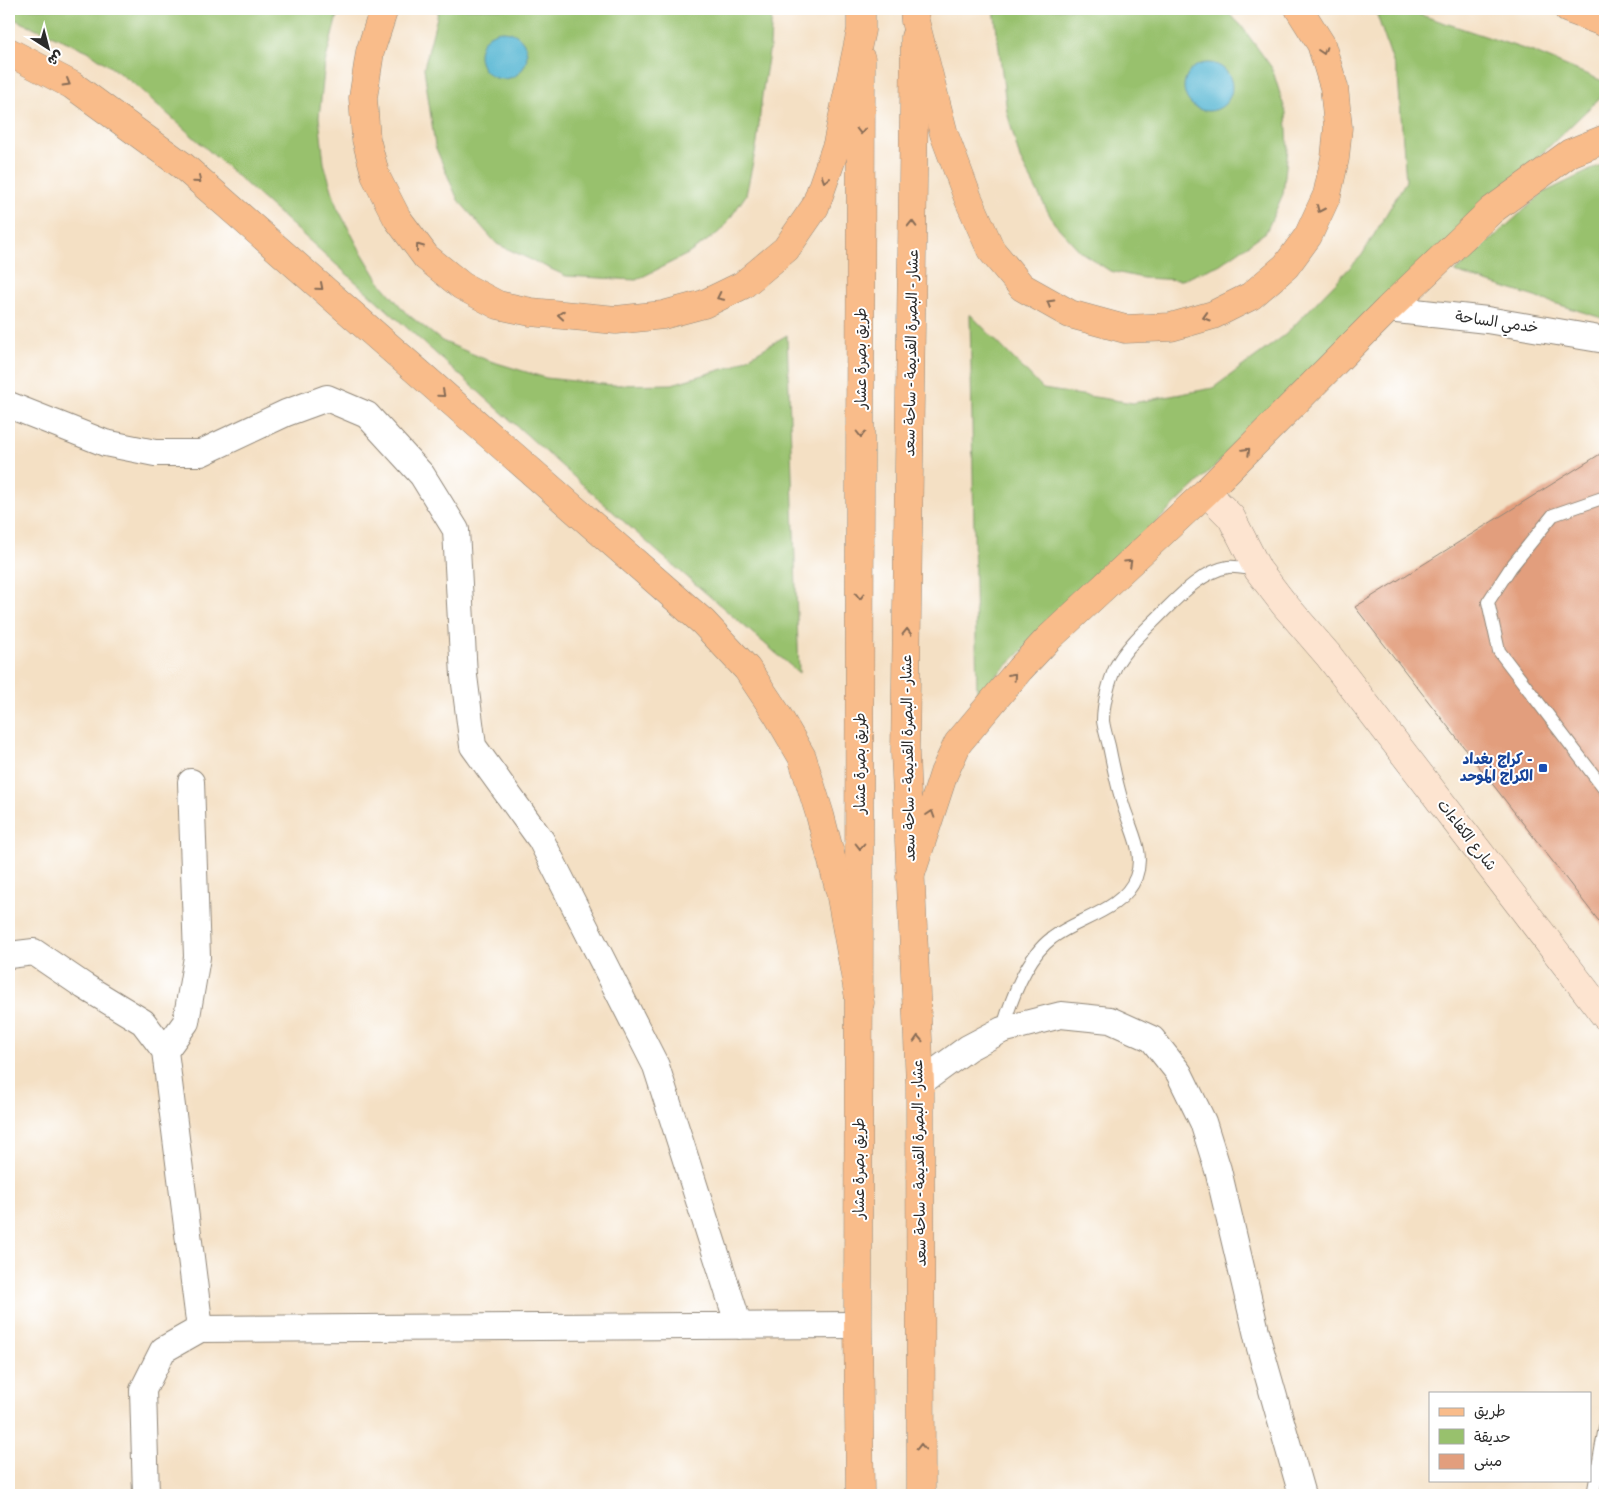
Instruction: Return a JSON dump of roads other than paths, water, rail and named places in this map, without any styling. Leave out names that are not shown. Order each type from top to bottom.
[{"type":"main road","points":[[384,9],[370,52],[362,98],[366,139],[376,177],[398,218],[426,257],[462,286],[498,305],[531,312],[616,320],[663,315],[704,304],[744,285],[786,249],[815,207],[837,144],[861,19]]},
{"type":"main road","points":[[915,15],[944,134],[968,198],[991,250],[1022,287],[1070,314],[1125,329],[1171,327],[1213,315],[1251,296],[1286,266],[1308,236],[1326,194],[1334,158],[1338,127],[1334,87],[1321,44],[1299,9]]},
{"type":"main road","points":[[1568,9],[1605,23]]},
{"type":"main road","name":"عشار - البصرة القديمة - ساحة سعد","points":[[915,15],[905,753],[920,1083],[921,1495]]},
{"type":"main road","name":"طريق بصرة عشار","points":[[860,1495],[858,1325],[861,19]]},
{"type":"main road","points":[[9,52],[72,85],[182,166],[703,622],[747,668],[802,757],[820,815],[840,892],[860,1004]]},
{"type":"main road","points":[[910,877],[944,773],[958,743],[1007,683],[1048,639],[1206,492],[1388,309],[1492,210],[1570,153],[1605,139]]},
{"type":"street","name":"خدمي الساحة","points":[[1388,309],[1487,320],[1605,340]]},
{"type":"street","points":[[9,405],[105,443],[155,453],[201,453],[286,413],[327,398],[367,415],[422,475],[456,530],[464,676],[473,746],[541,840],[656,1066],[739,1326]]},
{"type":"street","name":"شارع الكفاءات","points":[[1206,492],[1231,517],[1258,570],[1284,604],[1328,655],[1605,1016]]},
{"type":"street","points":[[165,1051],[186,1022],[197,957],[191,782]]},
{"type":"street","points":[[9,955],[34,952],[84,986],[143,1022],[165,1051],[200,1329]]},
{"type":"street","points":[[920,1083],[968,1048],[1002,1030],[1061,1015],[1110,1020],[1152,1039],[1180,1072],[1203,1122],[1218,1170],[1260,1348],[1302,1495]]},
{"type":"street","points":[[146,1495],[143,1390],[163,1350],[200,1329],[858,1325]]},
{"type":"lane","points":[[1605,498],[1553,515],[1511,567],[1488,602],[1499,651],[1605,790]]},
{"type":"lane","points":[[1002,1030],[1010,1004],[1034,957],[1058,934],[1110,906],[1124,895],[1135,879],[1140,864],[1139,848],[1120,797],[1103,722],[1105,703],[1116,667],[1127,649],[1175,600],[1204,577],[1229,566],[1258,570]]},
{"type":"lane","points":[[1593,1495],[1605,1427]]},
{"type":"water","points":[[503,31],[512,33],[520,38],[525,46],[527,55],[525,64],[520,72],[512,77],[503,79],[494,77],[486,72],[481,64],[479,55],[481,46],[486,38],[494,33]]},
{"type":"water","points":[[1208,63],[1217,65],[1225,70],[1230,78],[1232,87],[1230,96],[1225,104],[1217,109],[1208,111],[1199,109],[1191,104],[1186,96],[1184,87],[1186,78],[1191,70],[1199,65]]},
{"type":"place","name":"كراج بغداد - الكراج الموحد","points":[[1543,768]]}]
